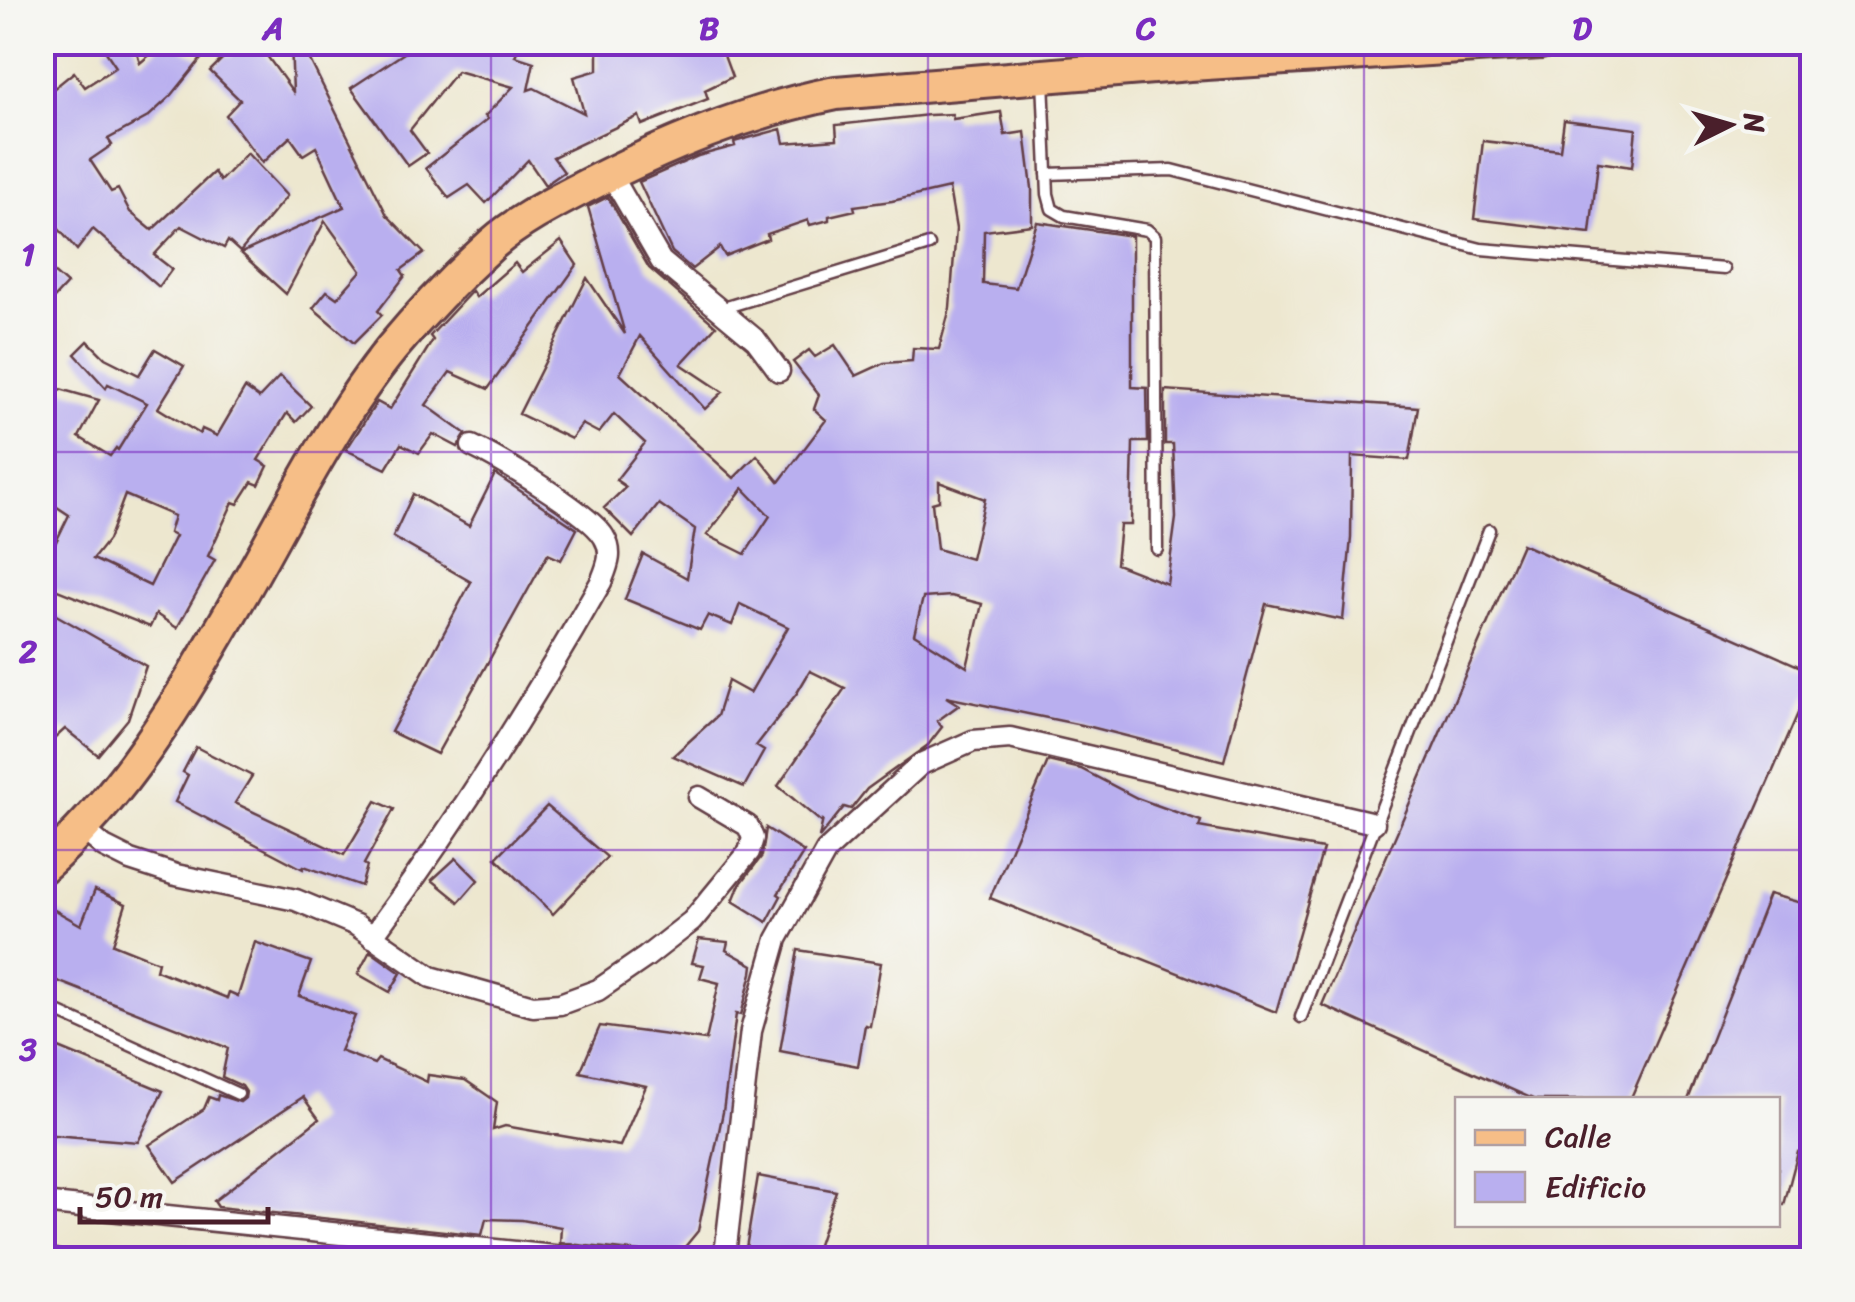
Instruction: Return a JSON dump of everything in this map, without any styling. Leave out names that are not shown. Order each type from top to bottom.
[{"type":"main road","points":[[42,867],[83,829],[166,722],[344,416],[393,347],[494,243],[536,214],[610,173],[688,138],[792,102],[877,88],[1542,42]]},
{"type":"street","points":[[610,173],[661,262],[756,340],[780,372]]},
{"type":"street","points":[[372,937],[437,849],[512,733],[601,582],[610,557],[604,536],[583,517],[500,460],[472,446]]},
{"type":"street","points":[[718,1260],[726,1246],[752,1031],[777,939],[826,851],[920,764],[973,741],[1010,738],[1374,823]]},
{"type":"street","points":[[83,829],[104,847],[130,860],[176,875],[296,900],[356,926],[431,977],[533,1006],[560,1004],[598,990],[692,921],[748,852],[753,838],[748,826],[699,798]]},
{"type":"street","points":[[42,1203],[592,1260]]},
{"type":"lane","points":[[1043,78],[1052,209],[1064,216],[1147,230],[1154,237],[1157,548]]},
{"type":"lane","points":[[1047,174],[1172,170],[1481,250],[1724,269]]},
{"type":"lane","points":[[720,309],[928,246]]},
{"type":"lane","points":[[1301,1017],[1490,530]]},
{"type":"lane","points":[[42,1005],[238,1094]]},
{"type":"lane","points":[[42,1250],[69,1260]]},
{"type":"building","points":[[116,42],[134,42],[140,63],[165,42],[201,59],[148,117],[108,139],[112,145],[90,160],[111,192],[118,189],[130,212],[152,230],[214,172],[220,181],[247,153],[287,196],[240,252],[228,241],[224,248],[181,226],[154,255],[172,269],[159,287],[93,229],[77,250],[46,214],[56,206],[42,176],[42,98],[74,72],[85,87],[116,67],[104,49]]},
{"type":"building","points":[[248,42],[257,42],[293,92],[291,42],[301,42],[387,215],[424,253],[401,270],[405,276],[378,311],[382,315],[354,343],[313,308],[327,291],[337,298],[361,271],[325,221],[286,294],[241,253],[344,207],[316,147],[303,155],[290,137],[262,163],[226,115],[240,100],[210,71],[227,54],[230,57]]},
{"type":"building","points":[[421,42],[521,42],[515,56],[534,62],[528,90],[534,88],[584,113],[574,77],[598,70],[598,51],[651,46],[651,42],[719,42],[732,77],[705,90],[708,99],[642,125],[639,116],[553,157],[564,172],[545,185],[528,160],[486,203],[469,185],[449,198],[426,168],[488,119],[485,116],[513,87],[457,71],[410,130],[427,153],[408,166],[351,88]]},
{"type":"building","points":[[1001,112],[1005,135],[1025,132],[1032,225],[984,231],[983,284],[1016,288],[1037,222],[1132,236],[1132,387],[1147,388],[1148,442],[1133,442],[1131,525],[1120,525],[1116,564],[1167,584],[1176,518],[1173,444],[1165,444],[1165,390],[1418,407],[1409,460],[1352,456],[1351,538],[1343,620],[1266,604],[1224,761],[1091,727],[946,697],[959,705],[937,721],[942,727],[928,745],[867,789],[851,809],[844,807],[819,838],[823,819],[821,822],[778,786],[845,688],[810,671],[756,746],[764,751],[744,787],[673,756],[717,716],[728,681],[750,693],[788,627],[740,604],[732,625],[708,615],[700,630],[625,599],[643,554],[687,578],[695,529],[659,504],[633,537],[604,508],[626,487],[616,480],[645,443],[614,414],[599,433],[582,424],[571,439],[519,414],[587,278],[625,334],[588,207],[608,197],[649,268],[716,326],[681,364],[723,392],[705,409],[640,336],[620,374],[734,478],[757,455],[779,482],[826,420],[814,409],[819,395],[793,362],[809,350],[815,357],[835,345],[856,376],[884,363],[912,361],[913,348],[939,349],[950,308],[956,229],[949,188],[854,206],[855,210],[829,216],[829,220],[810,225],[808,220],[767,234],[768,239],[725,256],[720,247],[692,269],[672,252],[639,182],[698,156],[735,146],[734,142],[781,129],[784,143],[837,139],[836,125],[929,115],[952,114],[953,119]],"holes":[[[939,482],[985,499],[971,559],[937,549],[932,503],[939,501]],[[743,488],[770,516],[745,554],[707,535]],[[951,596],[982,604],[967,667],[914,634],[923,598]]]},
{"type":"building","points":[[1564,120],[1636,129],[1632,167],[1598,162],[1590,233],[1474,219],[1483,141],[1560,150]]},
{"type":"building","points":[[561,241],[577,265],[488,389],[450,372],[426,405],[466,434],[458,447],[433,434],[419,453],[401,444],[386,469],[346,450],[377,402],[390,409],[433,340],[430,336],[472,291],[476,297],[515,263],[522,272]]},
{"type":"building","points":[[42,262],[67,284],[42,311]]},
{"type":"building","points":[[88,341],[105,358],[139,375],[155,349],[184,366],[158,408],[200,434],[202,429],[217,436],[245,388],[259,398],[280,376],[311,406],[296,422],[287,413],[258,460],[268,466],[259,485],[252,482],[238,504],[233,502],[208,556],[215,560],[177,628],[156,614],[150,627],[42,584],[42,550],[51,552],[69,515],[42,497],[52,472],[42,468],[42,443],[56,411],[42,407],[42,384],[99,400],[79,437],[110,456],[118,450],[147,403],[108,384],[106,388],[75,354]],"holes":[[[125,495],[174,516],[169,533],[175,536],[150,586],[93,559],[108,540]]]},
{"type":"building","points":[[495,474],[577,529],[561,560],[548,554],[437,754],[391,732],[471,582],[393,537],[413,494],[469,526]]},
{"type":"building","points":[[1522,544],[1812,672],[1812,681],[1631,1097],[1528,1097],[1322,1005]]},
{"type":"building","points":[[42,607],[146,666],[128,719],[98,755],[65,729],[42,750]]},
{"type":"building","points":[[196,747],[252,776],[235,803],[344,855],[376,801],[394,809],[364,864],[367,866],[361,886],[304,866],[303,869],[175,802],[188,775],[183,772]]},
{"type":"building","points":[[1048,761],[1081,769],[1137,798],[1201,821],[1199,827],[1323,849],[1276,1012],[990,898]]},
{"type":"building","points":[[547,806],[607,857],[553,914],[496,858]]},
{"type":"building","points":[[766,828],[804,852],[778,894],[781,896],[767,922],[733,901],[739,886],[762,856]]},
{"type":"building","points":[[456,858],[478,880],[459,902],[432,880]]},
{"type":"building","points":[[95,890],[126,904],[113,944],[158,962],[156,970],[227,998],[229,992],[238,996],[255,942],[311,962],[299,996],[355,1016],[340,1051],[374,1064],[378,1059],[427,1082],[428,1075],[465,1080],[497,1102],[493,1130],[505,1126],[620,1146],[646,1086],[580,1072],[600,1026],[706,1040],[719,983],[700,978],[704,965],[692,963],[699,939],[728,942],[726,950],[753,965],[741,1015],[736,1014],[723,1112],[698,1231],[679,1254],[650,1253],[560,1243],[561,1227],[522,1220],[486,1219],[482,1235],[218,1207],[214,1201],[319,1119],[303,1097],[175,1182],[149,1145],[204,1109],[209,1097],[217,1100],[218,1095],[240,1102],[246,1092],[222,1077],[228,1048],[42,975],[42,903],[81,925]]},
{"type":"building","points":[[1769,894],[1812,906],[1812,1159],[1798,1152],[1784,1205],[1780,1205],[1780,1097],[1689,1097]]},
{"type":"building","points":[[798,950],[881,963],[858,1066],[780,1051]]},
{"type":"building","points":[[370,951],[401,973],[390,992],[358,974]]},
{"type":"building","points":[[42,1041],[163,1091],[138,1142],[42,1134]]},
{"type":"building","points":[[758,1176],[836,1191],[813,1260],[744,1260]]}]
